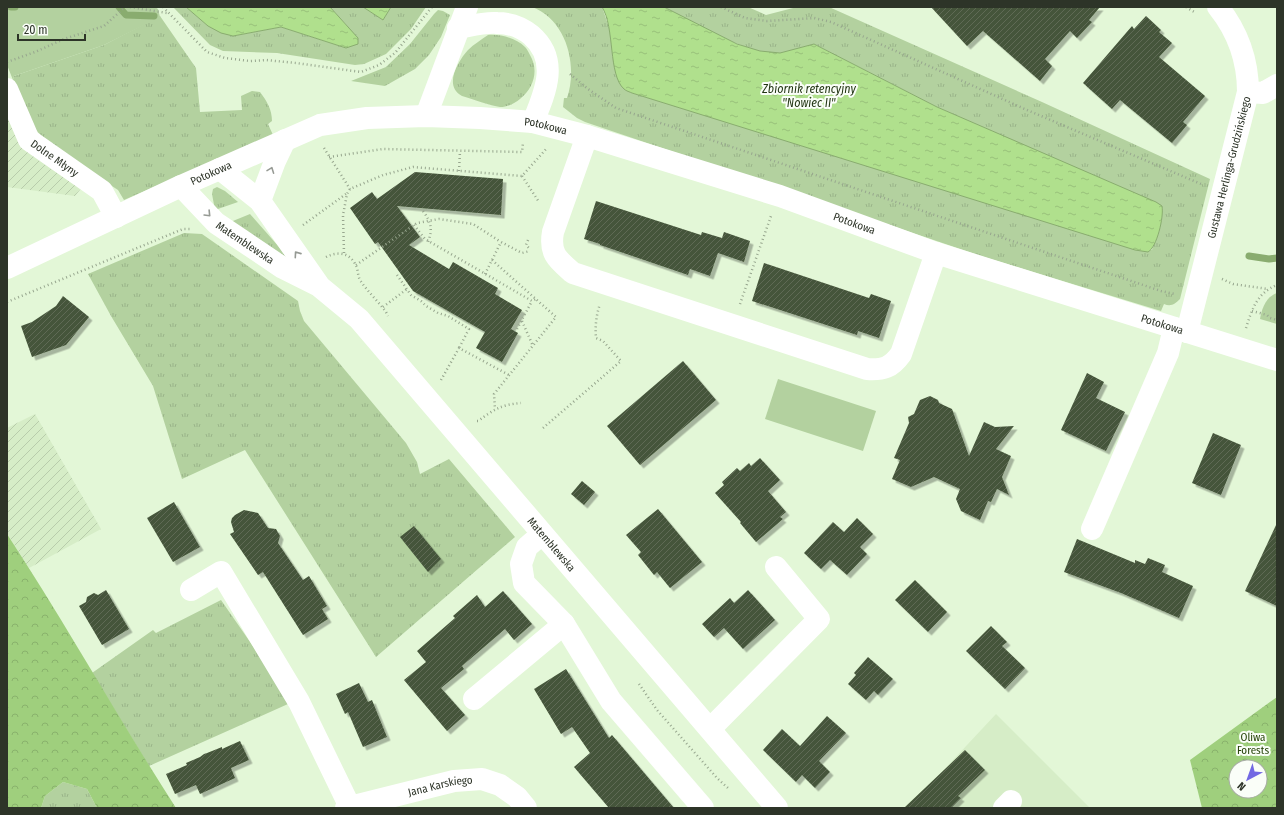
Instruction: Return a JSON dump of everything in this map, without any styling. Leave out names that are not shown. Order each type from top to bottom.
[{"type":"street","points":[[426,116],[466,7]]},
{"type":"street","name":"Gustawa Herlinga-Grudzińskiego","points":[[1092,529],[1168,353],[1180,330],[1222,193],[1248,92],[1248,76],[1239,41],[1234,28],[1218,7]]},
{"type":"street","points":[[458,28],[496,23],[511,24],[524,30],[537,41],[546,55],[548,68],[546,88],[529,131]]},
{"type":"street","points":[[1248,92],[1263,93],[1277,85]]},
{"type":"street","name":"Dolne Młyny","points":[[7,89],[28,140],[102,191],[116,217]]},
{"type":"street","name":"Potokowa","points":[[7,280],[116,217],[181,186],[320,125],[342,121],[426,116],[480,118],[529,131],[587,136],[780,196],[936,252],[1277,360]]},
{"type":"street","points":[[587,136],[553,232],[551,242],[554,254],[560,263],[573,274],[867,369],[877,370],[895,363],[901,354],[936,252]]},
{"type":"street","points":[[260,201],[275,161],[285,140]]},
{"type":"street","name":"Matemblewska","points":[[220,169],[260,201],[320,286]]},
{"type":"street","name":"Matemblewska","points":[[181,186],[216,223],[283,268],[320,286],[359,319],[777,808]]},
{"type":"street","points":[[542,534],[527,547],[521,564],[524,583],[564,624],[611,701],[703,808]]},
{"type":"street","points":[[710,729],[819,619],[776,567]]},
{"type":"street","points":[[191,590],[221,572],[299,702],[348,807]]},
{"type":"street","points":[[474,699],[564,624]]},
{"type":"street","name":"Jana Karskiego","points":[[348,807],[454,781],[482,779],[500,785],[517,797],[526,808]]},
{"type":"path","points":[[7,62],[35,52],[64,39],[104,26],[126,7]]},
{"type":"path","points":[[130,7],[168,13]]},
{"type":"path","points":[[163,7],[207,52],[225,58],[250,61],[266,60],[296,63],[361,72],[379,65],[395,53],[432,7]]},
{"type":"path","points":[[720,7],[745,18],[767,21],[814,18],[831,22],[1027,110],[1222,193]]},
{"type":"path","points":[[568,72],[588,89],[616,108],[1154,289],[1179,294]]},
{"type":"path","points":[[329,157],[383,150],[522,152],[529,131]]},
{"type":"path","points":[[322,146],[350,189]]},
{"type":"path","points":[[522,176],[547,147]]},
{"type":"path","points":[[459,171],[460,151]]},
{"type":"path","points":[[302,226],[346,194],[350,189],[383,175],[413,167],[522,176]]},
{"type":"path","points":[[522,176],[540,203]]},
{"type":"path","points":[[344,254],[343,215],[346,194]]},
{"type":"path","points":[[423,211],[429,218],[432,229],[428,242]]},
{"type":"path","points":[[356,265],[417,223],[439,219],[473,224],[501,242],[522,253],[529,252]]},
{"type":"path","points":[[733,325],[770,219]]},
{"type":"path","points":[[414,225],[428,242],[532,301]]},
{"type":"path","points":[[7,280],[183,229],[197,230]]},
{"type":"path","points":[[485,274],[501,242]]},
{"type":"path","points":[[492,260],[556,317],[494,394],[495,409]]},
{"type":"path","points":[[398,275],[411,295],[426,306],[438,313],[448,316],[469,329],[440,382]]},
{"type":"path","points":[[1222,279],[1233,284],[1268,289]]},
{"type":"path","points":[[1240,349],[1256,302],[1268,289],[1277,285]]},
{"type":"path","points":[[383,307],[407,289]]},
{"type":"path","points":[[518,329],[532,301],[536,299]]},
{"type":"path","points":[[542,428],[621,361],[603,341],[596,338],[594,328],[598,309]]},
{"type":"path","points":[[1252,311],[1267,315],[1270,318],[1277,320]]},
{"type":"path","points":[[522,321],[533,346]]},
{"type":"path","points":[[458,348],[509,376]]},
{"type":"path","points":[[473,421],[478,421],[495,409],[506,404],[521,403]]},
{"type":"shaded area","points":[[7,109],[83,186],[75,196],[7,187]]},
{"type":"shaded area","points":[[35,414],[101,529],[29,568],[7,534],[7,428]]},
{"type":"shaded area","points":[[996,714],[1090,808],[904,808],[939,775]]},
{"type":"green space","points":[[7,7],[155,7],[158,9],[160,17],[104,45],[14,76],[13,80],[7,65]]},
{"type":"green space","points":[[173,7],[186,7],[208,26],[233,36],[281,27],[346,48],[350,29],[330,7],[363,7],[383,20],[391,7],[426,7],[411,29],[386,54],[364,64],[355,65],[277,53],[223,51],[210,45]]},
{"type":"green space","points":[[532,7],[602,7],[632,93],[1152,250],[1154,243],[1025,146],[937,107],[814,44],[781,53],[768,53],[721,37],[664,7],[748,7],[766,15],[797,7],[829,7],[1042,102],[1210,179],[1180,299],[1173,304],[1164,304],[1161,311],[984,257],[585,122],[577,118],[563,107],[564,98],[567,98],[570,85],[571,72],[567,45],[554,22],[544,13]]},
{"type":"green space","points":[[438,10],[450,15],[441,37],[429,55],[415,69],[385,86],[351,81],[386,67],[410,44]]},
{"type":"green space","points":[[160,16],[196,68],[200,112],[242,110],[241,96],[252,91],[260,92],[270,109],[272,121],[268,124],[273,135],[124,200],[118,190],[51,146],[32,126],[13,80],[14,76],[104,45]]},
{"type":"green space","points":[[488,35],[503,36],[517,41],[526,48],[533,61],[534,78],[529,90],[518,100],[506,106],[500,107],[462,96],[456,92],[454,86],[454,73],[460,60],[470,48]]},
{"type":"green space","points":[[217,187],[225,191],[238,202],[215,210],[212,194],[213,189]]},
{"type":"green space","points":[[250,214],[294,264],[228,223]]},
{"type":"green space","points":[[184,233],[202,234],[298,301],[304,321],[406,443],[417,462],[420,474],[449,459],[515,537],[376,657],[245,450],[182,479],[153,386],[88,274]]},
{"type":"green space","points":[[1277,293],[1277,324],[1260,319],[1265,303],[1270,297]]},
{"type":"green space","points":[[778,379],[876,411],[863,451],[765,419]]},
{"type":"green space","points":[[7,534],[176,808],[97,808],[87,789],[63,782],[45,796],[41,808],[7,808]]},
{"type":"green space","points":[[221,600],[282,688],[288,704],[149,766],[92,673],[153,630],[156,633]]},
{"type":"green space","name":"Oliwa Forests","points":[[1277,697],[1277,808],[1202,808],[1190,760]]},
{"type":"green space","points":[[63,782],[87,789],[97,808],[41,808],[45,796]]},
{"type":"water","points":[[186,7],[330,7],[358,38],[358,44],[346,48],[281,27],[233,36],[221,33],[208,26]]},
{"type":"water","points":[[363,7],[391,7],[383,20]]},
{"type":"water","name":"Zbiornik retencyjny \"Nowiec II\"","points":[[602,7],[664,7],[737,44],[760,51],[780,53],[814,44],[937,107],[1156,202],[1162,206],[1161,224],[1157,238],[1148,252],[1135,250],[632,93],[624,89],[619,82],[613,62],[609,26]]},
{"type":"building","points":[[931,7],[1100,7],[1089,20],[1092,22],[1077,38],[1070,31],[1045,59],[1052,66],[1040,81],[983,31],[967,46]]},
{"type":"building","points":[[1146,16],[1161,30],[1159,32],[1172,43],[1159,57],[1205,96],[1183,122],[1187,125],[1172,143],[1120,100],[1112,109],[1083,83],[1132,26],[1134,29]]},
{"type":"building","points":[[415,172],[503,179],[501,215],[397,206],[420,237],[409,245],[449,269],[453,262],[498,288],[495,294],[522,310],[511,329],[518,333],[502,362],[476,348],[485,332],[413,291],[378,242],[375,244],[350,208],[372,192],[377,199]]},
{"type":"building","points":[[596,201],[701,235],[702,232],[722,238],[724,232],[750,241],[744,262],[718,253],[710,276],[690,269],[688,275],[584,239]]},
{"type":"building","points":[[764,263],[869,298],[871,294],[891,301],[879,338],[858,331],[857,335],[752,301]]},
{"type":"building","points":[[63,296],[89,317],[66,345],[32,357],[21,326],[32,322],[56,306]]},
{"type":"building","points":[[683,361],[716,400],[640,465],[607,426]]},
{"type":"building","points":[[1087,373],[1104,382],[1096,398],[1125,412],[1106,451],[1061,430]]},
{"type":"building","points":[[930,396],[938,400],[939,403],[952,409],[969,456],[984,422],[995,427],[1014,426],[996,449],[1011,456],[1002,477],[1009,495],[997,489],[991,502],[988,501],[980,520],[961,511],[956,499],[960,489],[934,477],[911,487],[892,479],[900,460],[894,458],[909,423],[908,417],[914,414],[920,400]]},
{"type":"building","points":[[1213,433],[1241,445],[1221,495],[1192,483]]},
{"type":"building","points":[[760,458],[780,480],[768,491],[786,512],[780,517],[783,519],[756,542],[740,523],[741,522],[715,493],[724,485],[722,482],[737,468],[740,471],[749,463],[751,466]]},
{"type":"building","points":[[582,481],[595,492],[584,505],[571,494]]},
{"type":"building","points":[[174,502],[200,547],[173,562],[147,518]]},
{"type":"building","points":[[658,509],[702,562],[670,588],[657,572],[654,575],[638,555],[641,552],[626,535]]},
{"type":"building","points":[[244,510],[258,513],[268,528],[276,529],[280,536],[278,543],[303,580],[309,576],[327,606],[322,609],[328,619],[303,635],[263,572],[258,575],[230,534],[234,532],[231,522],[232,518]]},
{"type":"building","points":[[857,518],[873,534],[860,547],[867,554],[847,575],[830,560],[821,569],[804,553],[833,522],[844,532]]},
{"type":"building","points":[[1277,523],[1277,606],[1245,591]]},
{"type":"building","points":[[414,526],[441,559],[428,572],[400,537]]},
{"type":"building","points":[[1077,539],[1135,563],[1135,560],[1145,564],[1148,558],[1165,565],[1162,572],[1193,586],[1179,618],[1121,593],[1064,572]]},
{"type":"building","points":[[915,580],[947,612],[928,632],[895,600]]},
{"type":"building","points":[[106,590],[129,629],[102,645],[79,606],[86,602],[87,597],[94,593],[98,595]]},
{"type":"building","points":[[748,590],[775,620],[743,649],[724,628],[714,637],[702,624],[730,598],[734,603]]},
{"type":"building","points":[[503,591],[532,624],[514,640],[505,629],[462,666],[464,669],[441,688],[465,715],[447,731],[404,680],[426,662],[417,651],[455,618],[453,616],[477,595],[485,607]]},
{"type":"building","points":[[991,626],[1007,642],[1002,646],[1025,668],[1005,689],[966,651]]},
{"type":"building","points":[[868,657],[893,679],[878,695],[874,691],[866,700],[848,684],[856,675],[854,673]]},
{"type":"building","points":[[566,669],[609,738],[612,735],[674,808],[609,808],[574,767],[590,753],[572,727],[561,734],[534,689]]},
{"type":"building","points":[[359,683],[368,702],[372,700],[387,737],[363,747],[348,712],[345,714],[336,694]]},
{"type":"building","points":[[827,716],[846,733],[819,761],[830,772],[815,788],[802,775],[796,782],[763,750],[782,729],[800,746]]},
{"type":"building","points":[[240,741],[249,760],[231,768],[235,778],[200,794],[196,785],[175,794],[166,774],[187,765],[186,763],[204,754],[222,747],[222,749]]},
{"type":"building","points":[[965,750],[985,770],[958,796],[961,798],[951,808],[904,808]]},
{"type":"waterway","points":[[119,7],[126,15],[154,16]]},
{"type":"waterway","points":[[1249,256],[1269,259],[1277,258]]}]
